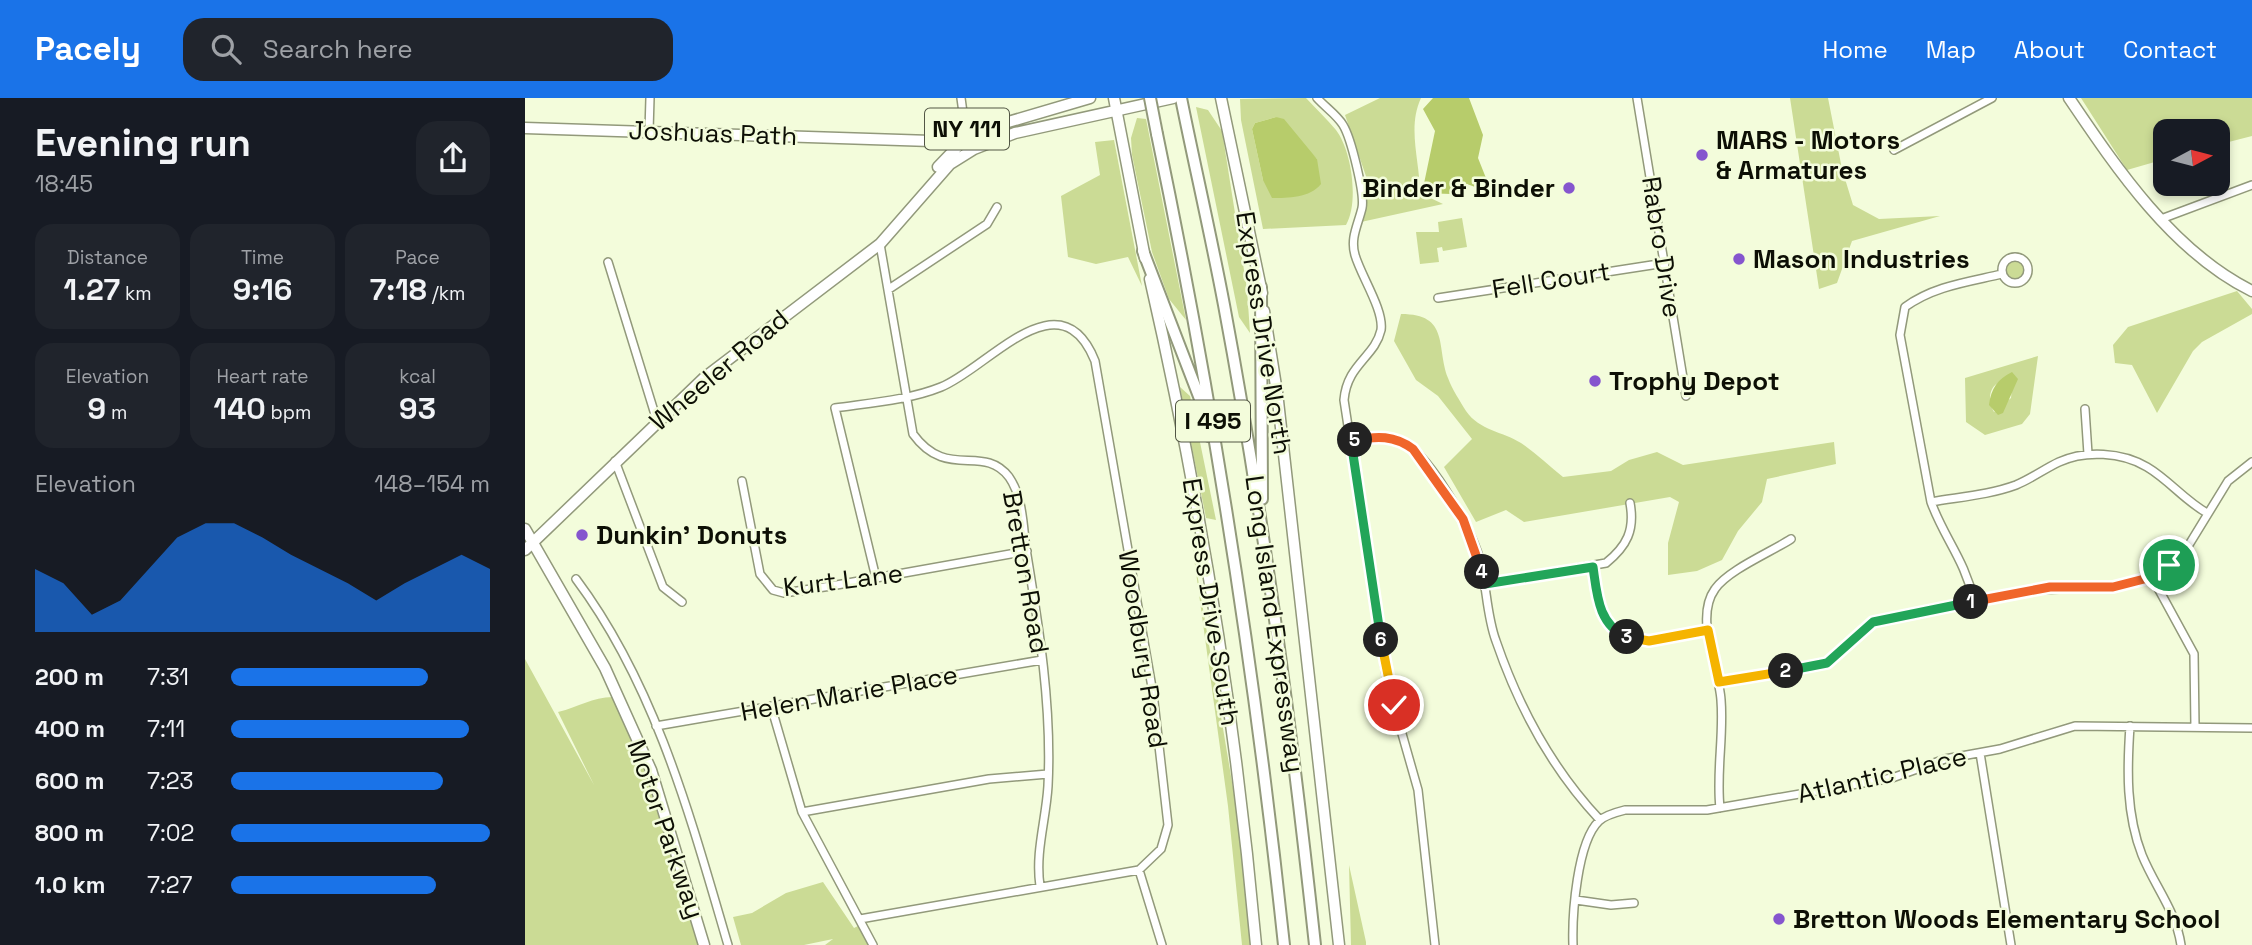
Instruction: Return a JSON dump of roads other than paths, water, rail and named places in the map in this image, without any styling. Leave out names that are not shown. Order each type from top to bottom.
[{"type":"highway","name":"Long Island Expressway","points":[[1150,98],[1222,468],[1255,689],[1285,945]]},
{"type":"highway","name":"Long Island Expressway","points":[[1181,98],[1223,302],[1261,516],[1296,761],[1315,945]]},
{"type":"highway","points":[[1143,251],[1200,399],[1210,441],[1222,468]]},
{"type":"highway","points":[[1261,287],[1264,479],[1261,516]]},
{"type":"main road","name":"Wheeler Road","points":[[919,197],[945,160],[962,142],[991,127],[1065,103],[1090,98]]},
{"type":"main road","name":"Express Drive South","points":[[1114,98],[1143,251],[1192,481],[1244,804],[1257,945]]},
{"type":"main road","name":"Wheeler Road","points":[[529,547],[615,461],[704,378],[880,244],[950,164],[974,149],[1015,133],[1174,98]]},
{"type":"main road","name":"Express Drive North","points":[[1221,98],[1261,287],[1277,392],[1339,945]]},
{"type":"main road","points":[[2069,98],[2129,186],[2216,268],[2252,292]]},
{"type":"main road","name":"Joshuas Path","points":[[902,139],[947,135],[1065,103]]},
{"type":"main road","name":"Joshuas Path","points":[[525,128],[962,142],[1015,133]]},
{"type":"main road","points":[[931,140],[942,148],[945,160]]},
{"type":"main road","name":"Motor Parkway","points":[[525,529],[529,547],[605,668],[651,770],[704,945]]},
{"type":"street","points":[[649,131],[650,98]]},
{"type":"street","points":[[961,98],[964,120],[967,124],[981,125]]},
{"type":"street","points":[[1317,98],[1343,125],[1361,181],[1362,206],[1353,243],[1361,274],[1381,322],[1376,342],[1352,371],[1345,385],[1344,400],[1387,681],[1418,790],[1435,945]]},
{"type":"street","name":"Rabro Drive","points":[[1637,98],[1686,396]]},
{"type":"street","points":[[1894,150],[1993,98]]},
{"type":"street","points":[[2161,219],[2252,185]]},
{"type":"street","points":[[889,289],[987,224],[997,207]]},
{"type":"street","name":"Bretton Road","points":[[880,244],[913,434],[922,446],[946,460],[987,462],[999,468],[1009,477],[1016,489],[1042,660],[1048,774],[1038,858],[1040,886]]},
{"type":"street","points":[[608,262],[657,421]]},
{"type":"street","name":"Fell Court","points":[[1438,298],[1665,263]]},
{"type":"street","points":[[1974,601],[1965,565],[1931,502],[1900,335],[1905,307],[1929,291],[2002,274]]},
{"type":"street","name":"Woodbury Road","points":[[876,578],[835,408],[943,386],[1036,327],[1065,327],[1090,347],[1095,361],[1153,693],[1168,825],[1161,849],[1139,870]]},
{"type":"street","points":[[2085,409],[2088,454]]},
{"type":"street","points":[[1351,441],[1389,437],[1402,441],[1413,449],[1463,519],[1478,553],[1493,633],[1523,708],[1557,768],[1600,820],[1584,851],[1576,900],[1573,945]]},
{"type":"street","points":[[1931,502],[2001,490],[2026,481],[2060,461],[2088,454],[2108,455],[2146,467],[2192,505],[2207,513]]},
{"type":"street","points":[[615,461],[663,587],[681,602]]},
{"type":"street","points":[[1719,682],[1827,663],[1873,622],[2050,587],[2113,587],[2152,577],[2187,548],[2228,481],[2252,461]]},
{"type":"street","name":"Kurt Lane","points":[[742,481],[760,574],[773,590],[784,593],[1027,551]]},
{"type":"street","points":[[1485,584],[1606,563],[1625,545],[1632,526],[1630,503]]},
{"type":"street","points":[[1720,808],[1722,715],[1719,682],[1708,630],[1709,601],[1714,590],[1725,579],[1791,540]]},
{"type":"street","points":[[1593,567],[1600,610],[1619,633],[1649,641],[1708,630]]},
{"type":"street","points":[[2152,577],[2194,654],[2195,727]]},
{"type":"street","points":[[576,579],[621,652],[673,763],[728,945]]},
{"type":"street","name":"Helen Marie Place","points":[[656,726],[1042,660]]},
{"type":"street","points":[[771,706],[802,812],[873,945]]},
{"type":"street","points":[[2130,726],[2131,816],[2142,855],[2169,904],[2181,945]]},
{"type":"street","name":"Atlantic Place","points":[[1600,820],[1625,810],[1720,808],[1892,778],[1945,759],[1980,753],[2058,729],[2130,726],[2252,729]]},
{"type":"street","points":[[1980,753],[2011,945]]},
{"type":"street","points":[[802,812],[961,783],[1048,774]]},
{"type":"street","points":[[860,919],[1139,870],[1162,945]]},
{"type":"street","points":[[1576,900],[1611,905],[1635,903]]},
{"type":"place","name":"MARS - Motors & Armatures","points":[[1702,155]]},
{"type":"place","name":"Binder & Binder","points":[[1569,188]]},
{"type":"place","name":"Mason Industries","points":[[1739,259]]},
{"type":"place","name":"Trophy Depot","points":[[1595,381]]},
{"type":"place","name":"Dunkin' Donuts","points":[[582,535]]},
{"type":"place","name":"Bretton Woods Elementary School","points":[[1779,919]]}]
